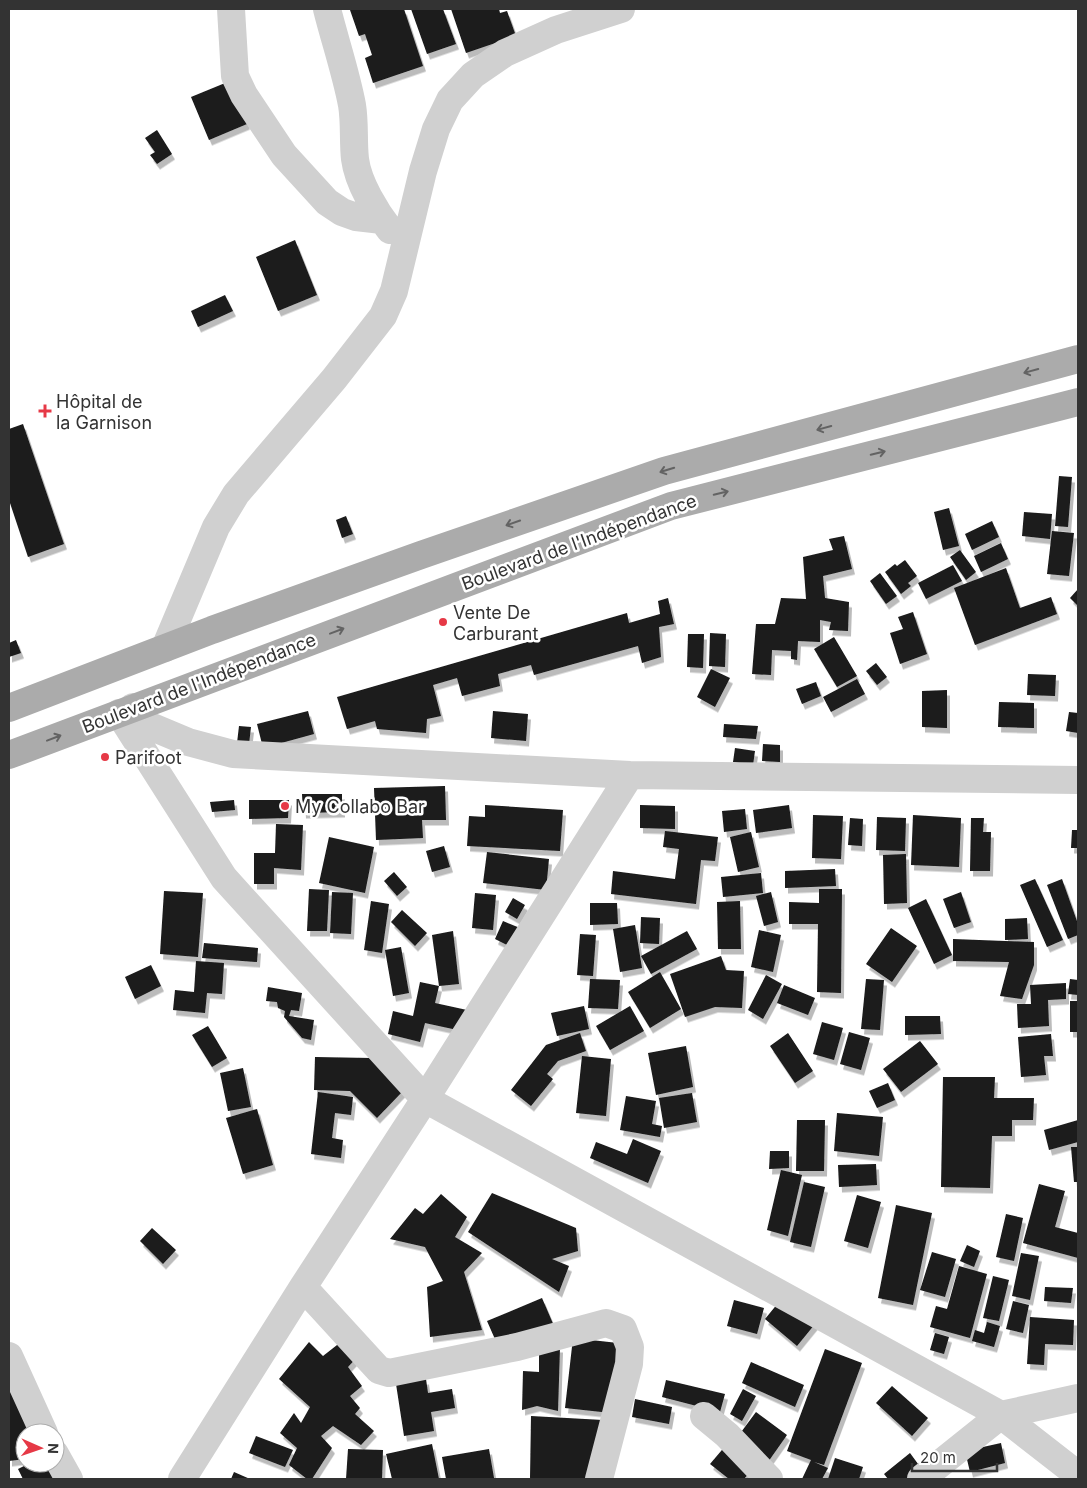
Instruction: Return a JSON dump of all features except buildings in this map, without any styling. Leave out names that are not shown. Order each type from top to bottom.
[{"type":"main road","name":"Boulevard de l'Indépendance","points":[[9,708],[165,648],[421,555],[664,471],[1078,359]]},
{"type":"main road","name":"Boulevard de l'Indépendance","points":[[9,755],[671,506],[1078,402]]},
{"type":"street","points":[[231,9],[235,76],[244,95],[284,154],[327,202],[342,212],[356,217],[382,220]]},
{"type":"street","points":[[327,9],[352,103],[355,122],[355,161],[360,178],[382,220],[405,249]]},
{"type":"street","points":[[165,648],[216,527],[236,494],[334,379],[383,316],[394,291],[423,171],[436,129],[450,100],[473,75],[553,20],[621,9]]},
{"type":"street","points":[[126,710],[144,724],[188,742],[233,754],[630,775],[1078,780]]},
{"type":"street","points":[[126,710],[224,878],[425,1099],[1001,1415],[1078,1475]]},
{"type":"street","points":[[182,1479],[630,775]]},
{"type":"street","points":[[303,1287],[379,1370],[389,1373],[517,1347],[606,1323],[623,1329],[630,1347],[628,1364],[599,1479]]},
{"type":"street","points":[[9,1356],[39,1423]]},
{"type":"street","points":[[921,1479],[1001,1415],[1078,1398]]},
{"type":"street","points":[[704,1416],[727,1435],[769,1479]]},
{"type":"place","name":"Hôpital de la Garnison","points":[[45,411]]},
{"type":"place","name":"Vente De Carburant","points":[[443,622]]},
{"type":"place","name":"Parifoot","points":[[105,757]]},
{"type":"place","name":"My Collabo Bar","points":[[285,806]]}]
